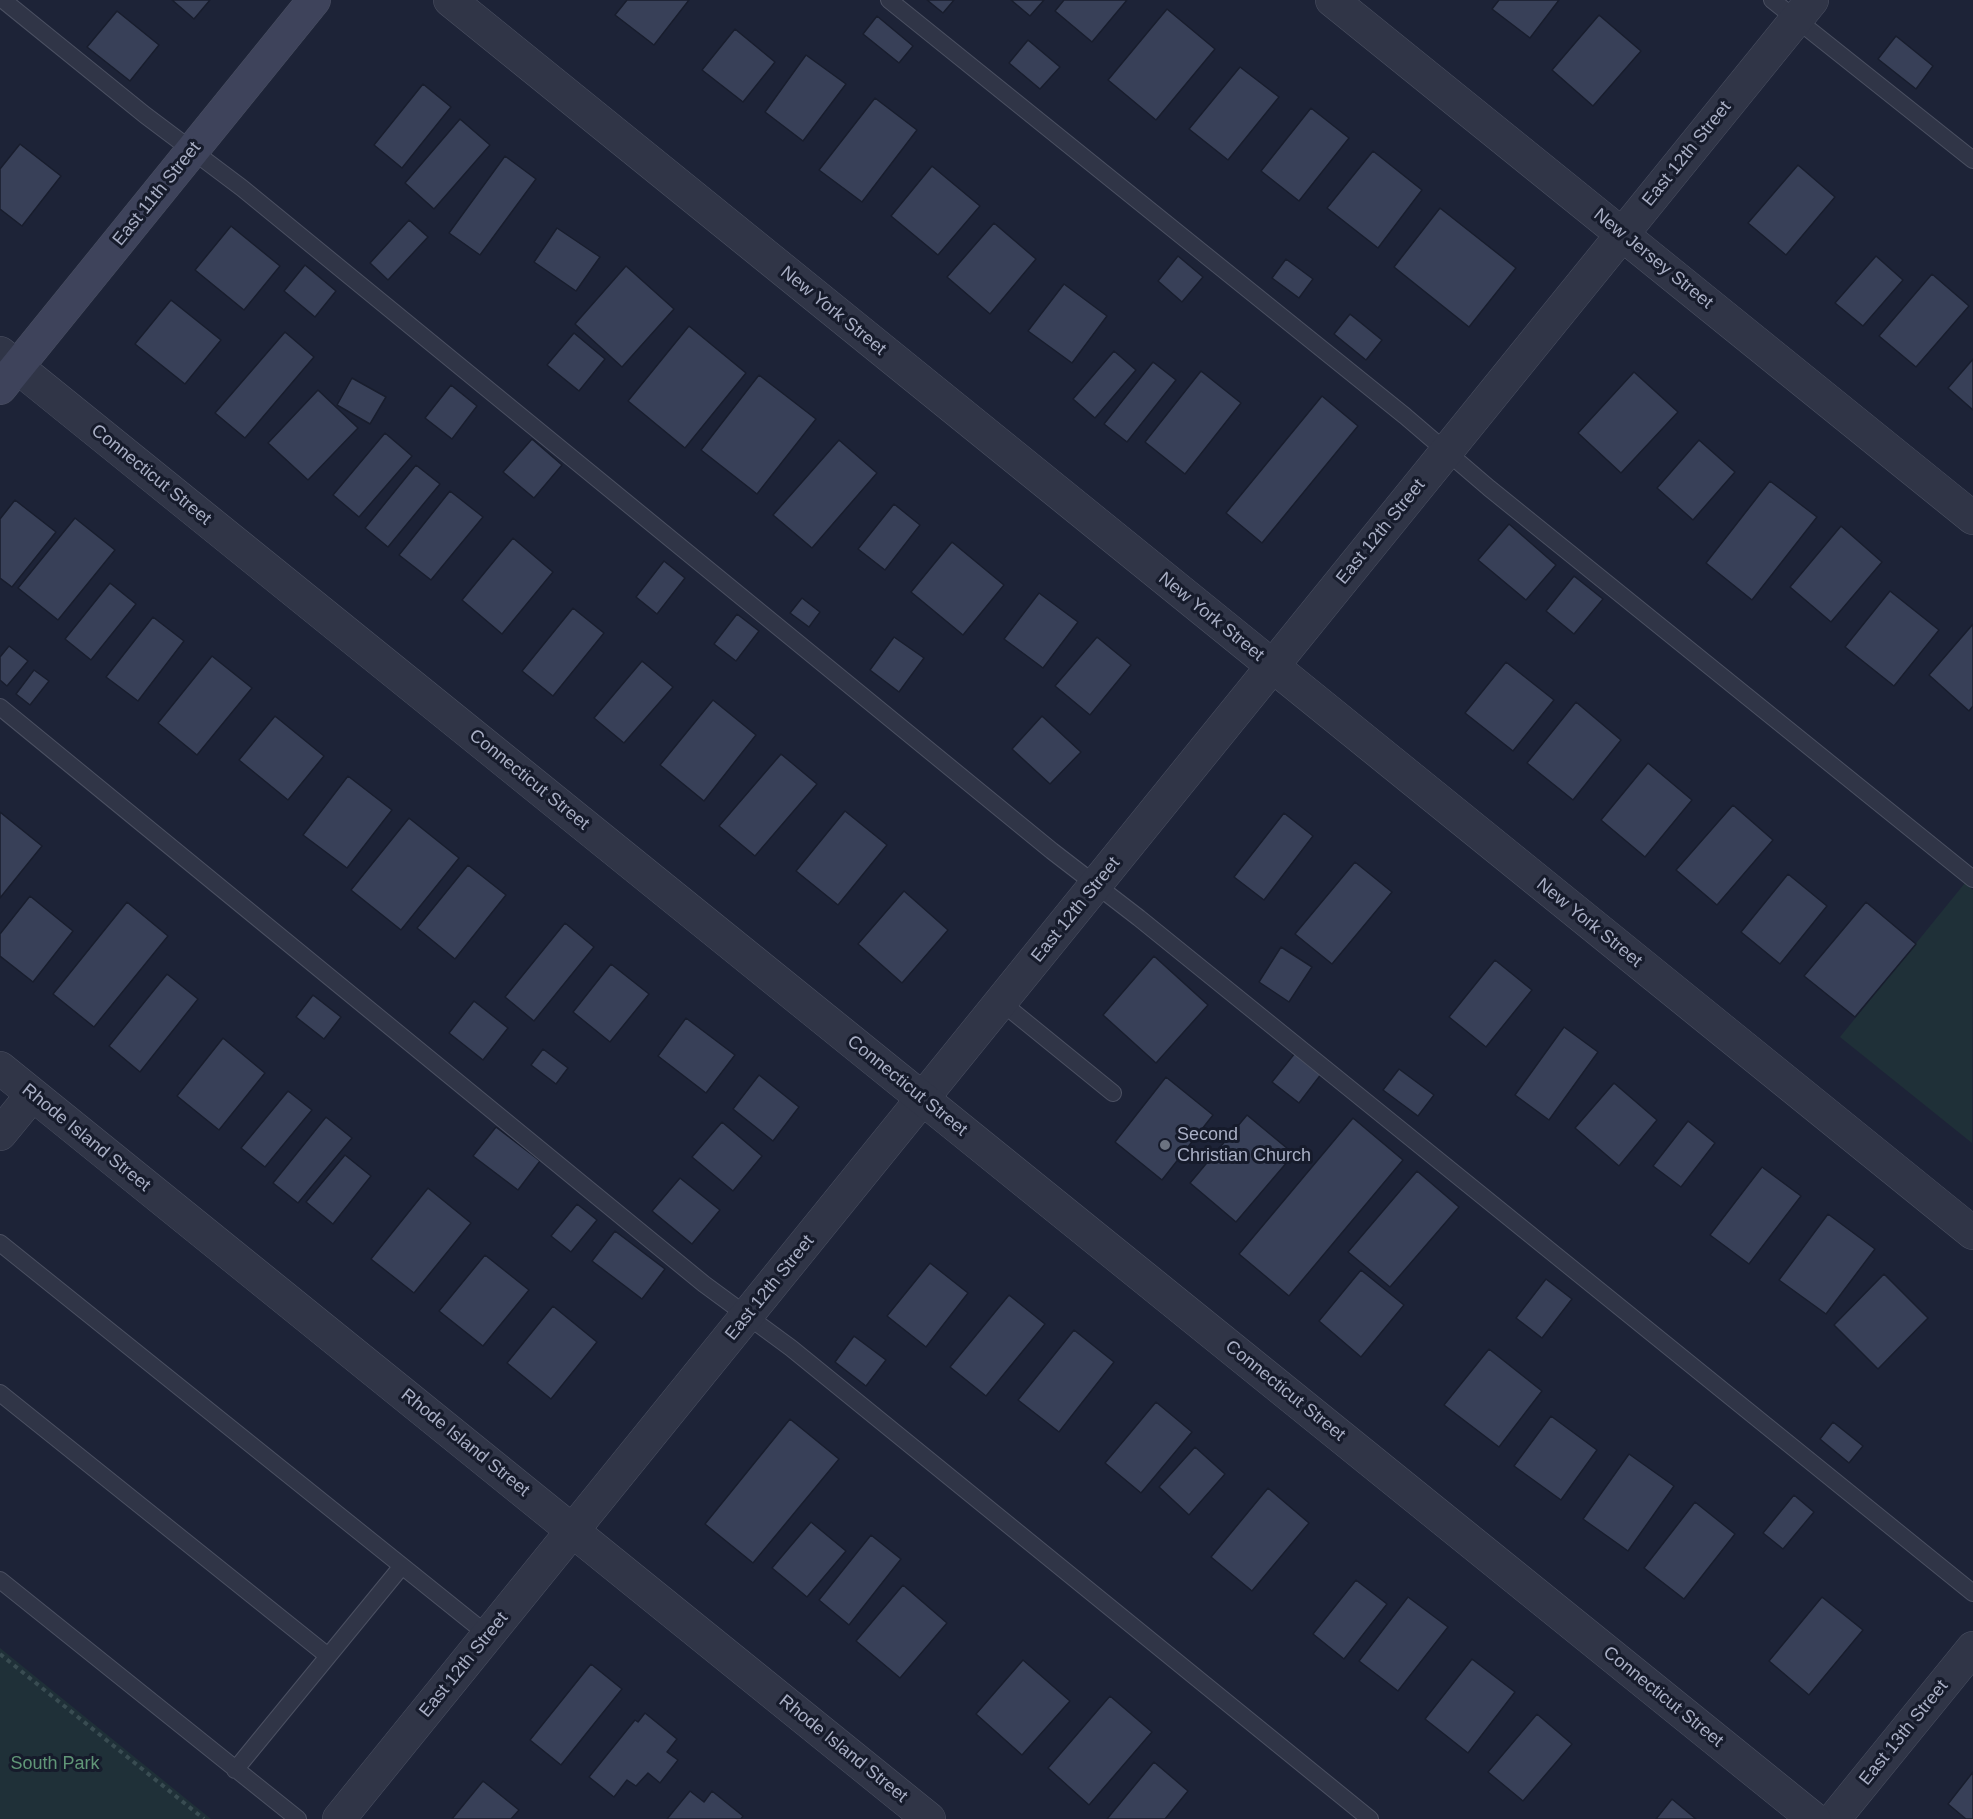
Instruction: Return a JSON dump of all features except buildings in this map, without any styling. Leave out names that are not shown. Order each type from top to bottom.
[{"type":"main road","name":"East 11th Street","points":[[6,369],[192,150],[314,0]]},
{"type":"street","name":"New York Street","points":[[450,0],[1973,1233]]},
{"type":"street","name":"New Jersey Street","points":[[1332,0],[1973,518]]},
{"type":"street","name":"East 12th Street","points":[[339,1819],[1622,234],[1794,6]]},
{"type":"street","name":"Connecticut Street","points":[[6,369],[923,1099],[1814,1819]]},
{"type":"street","name":"Rhode Island Street","points":[[0,1068],[929,1819]]},
{"type":"street","points":[[0,1134],[32,1095]]},
{"type":"street","name":"East 13th Street","points":[[1834,1819],[1973,1648]]},
{"type":"lane","points":[[3,0],[145,115],[242,188],[1052,851],[1973,1593]]},
{"type":"lane","points":[[889,0],[1405,416],[1489,489],[1973,879]]},
{"type":"lane","points":[[1794,6],[1973,160]]},
{"type":"lane","points":[[0,707],[704,1284],[810,1363],[1370,1819]]},
{"type":"lane","points":[[1001,1002],[1113,1093]]},
{"type":"lane","points":[[0,1243],[488,1635]]},
{"type":"lane","points":[[0,1393],[328,1656]]},
{"type":"lane","points":[[235,1770],[402,1566]]},
{"type":"lane","points":[[0,1580],[298,1819]]},
{"type":"path","points":[[0,1654],[204,1819]]},
{"type":"green space","points":[[1965,883],[1973,890],[1972,1143],[1840,1037]]},
{"type":"green space","name":"South Park","points":[[0,1648],[211,1819],[0,1819]]},
{"type":"place","name":"Second Christian Church","points":[[1165,1145]]}]
